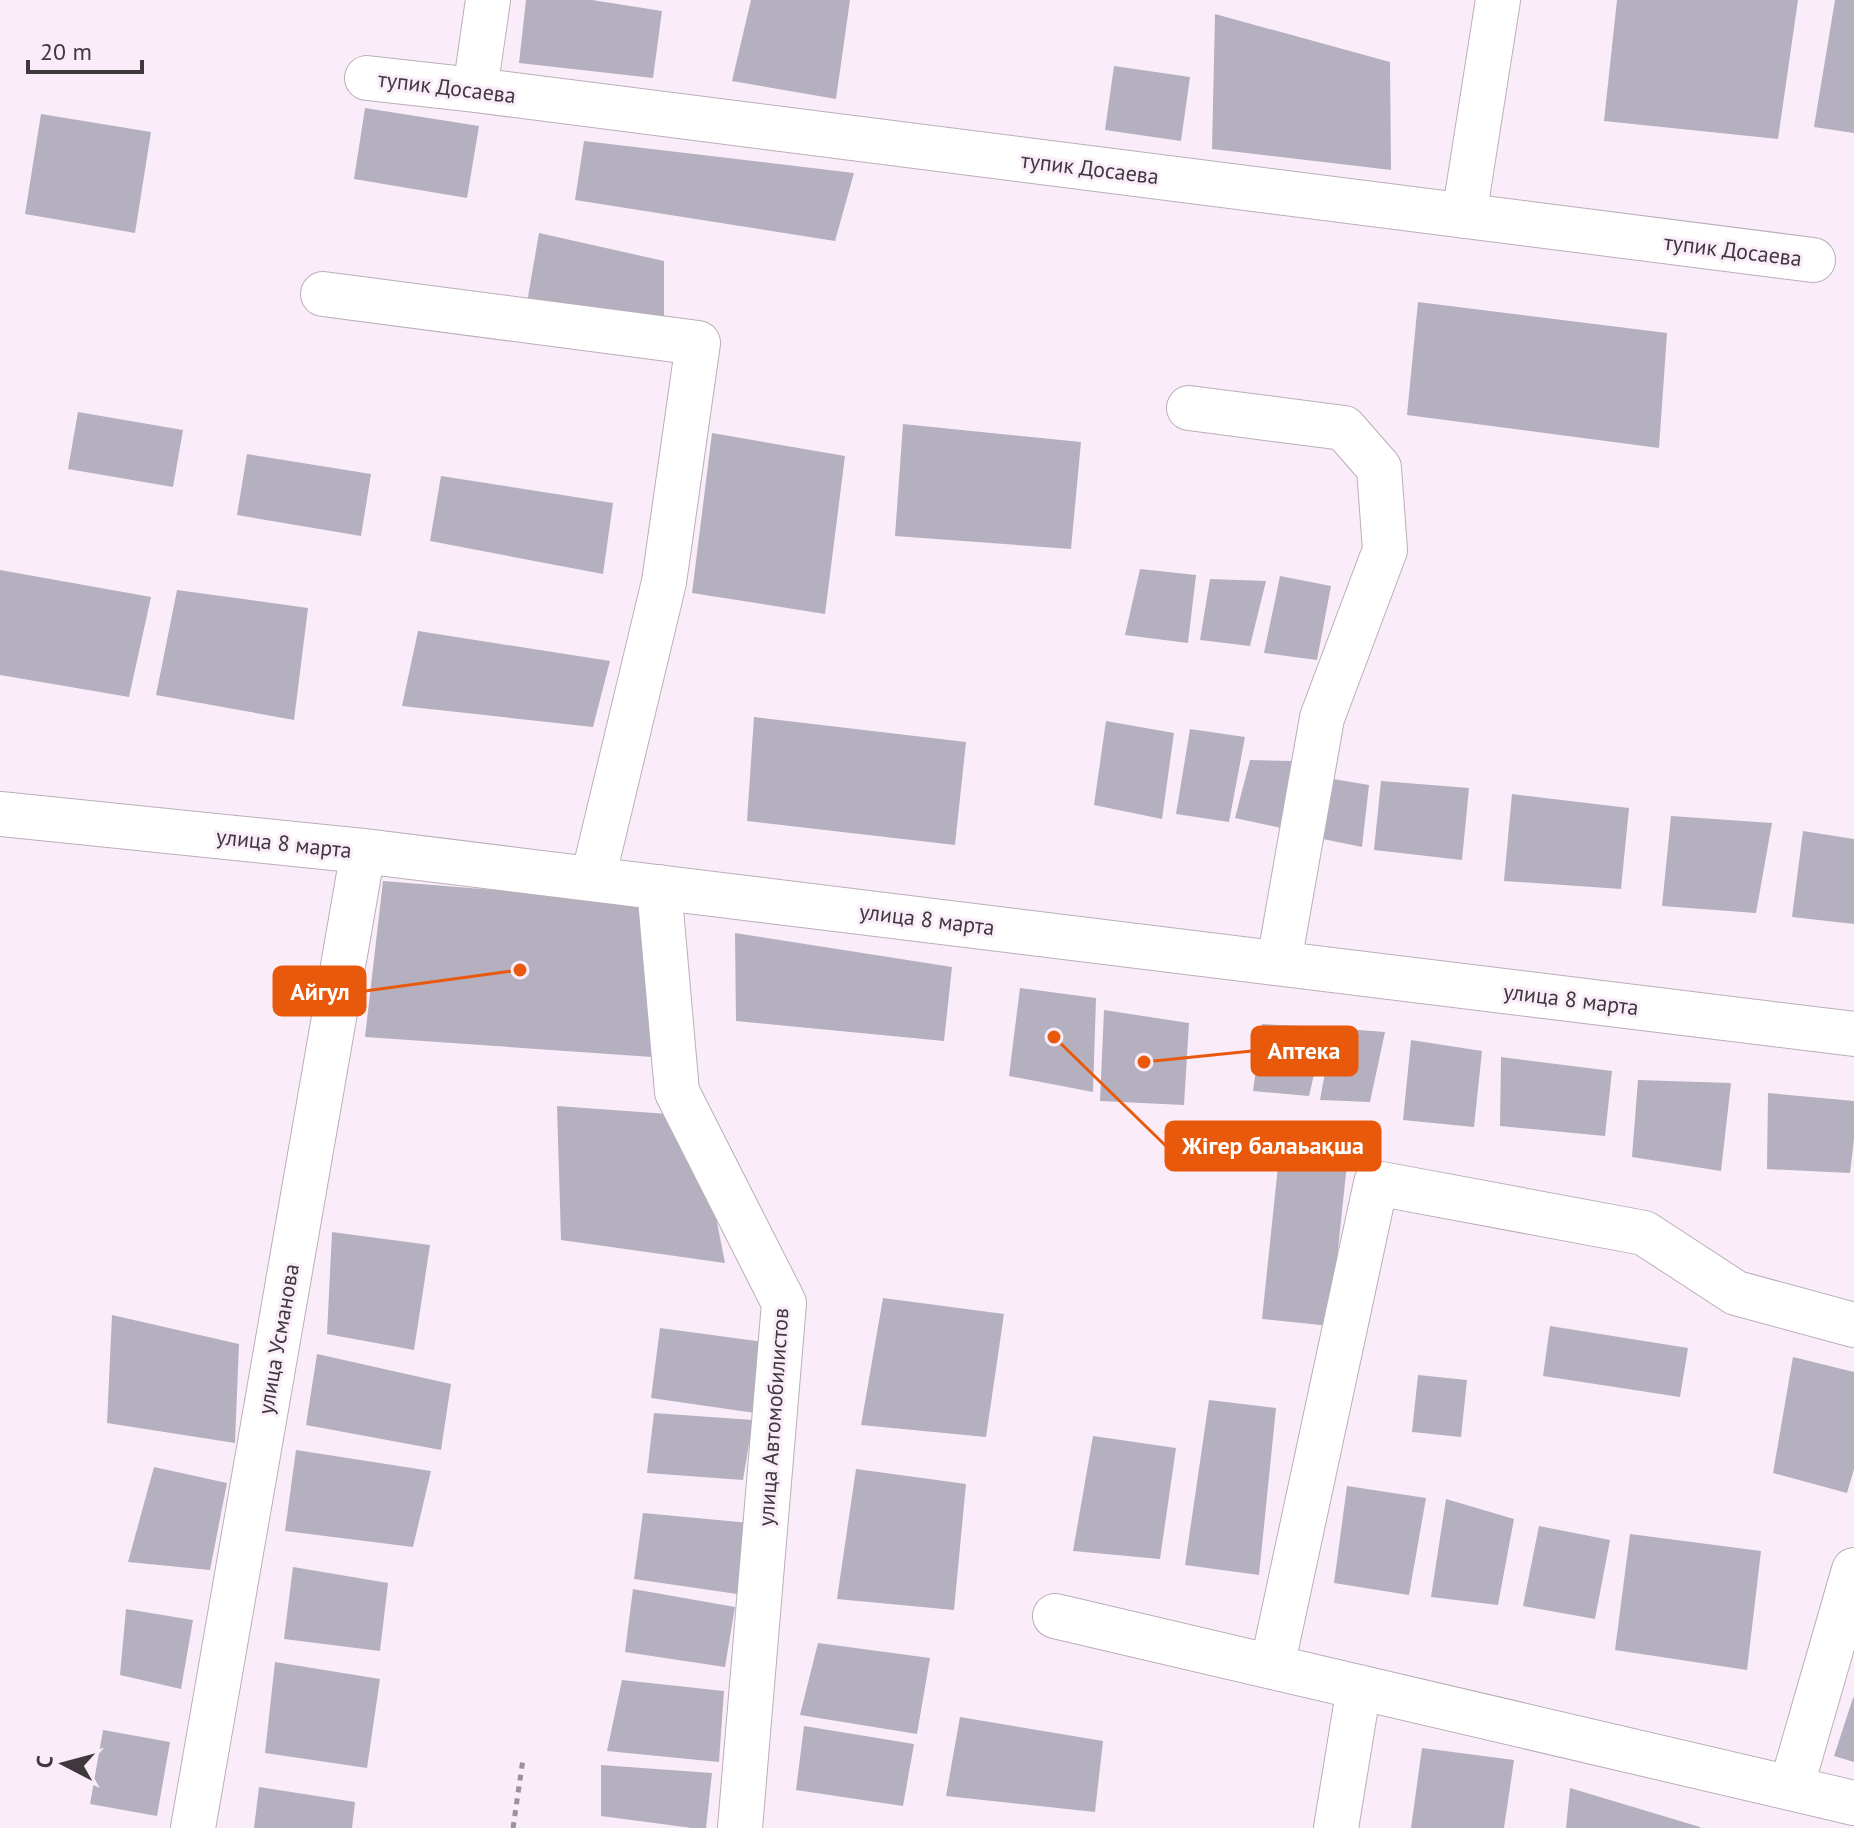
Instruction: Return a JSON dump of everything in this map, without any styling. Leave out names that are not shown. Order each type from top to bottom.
[{"type":"street","points":[[475,90],[488,0]]},
{"type":"street","points":[[1464,216],[1498,0]]},
{"type":"street","name":"тупик Досаева","points":[[367,78],[1813,260]]},
{"type":"street","points":[[323,294],[698,343],[664,582],[593,878]]},
{"type":"street","points":[[1189,408],[1344,428],[1379,468],[1385,550],[1322,718],[1279,962]]},
{"type":"street","name":"улица 8 марта","points":[[0,814],[593,878],[1854,1034]]},
{"type":"street","name":"улица Усманова","points":[[193,1828],[363,851]]},
{"type":"street","name":"улица Автомобилистов","points":[[659,887],[677,1092],[784,1303],[740,1828]]},
{"type":"street","points":[[1272,1667],[1376,1183],[1644,1233],[1736,1293],[1854,1325]]},
{"type":"street","points":[[1791,1788],[1854,1570]]},
{"type":"street","points":[[1055,1616],[1854,1803]]},
{"type":"street","points":[[1336,1828],[1359,1687]]},
{"type":"path","points":[[513,1828],[523,1759]]},
{"type":"building","points":[[526,0],[592,0],[662,11],[653,78],[519,63]]},
{"type":"building","points":[[751,0],[850,0],[836,99],[732,81]]},
{"type":"building","points":[[1617,0],[1798,0],[1778,139],[1604,121]]},
{"type":"building","points":[[1835,0],[1854,0],[1854,133],[1814,127]]},
{"type":"building","points":[[1215,14],[1390,62],[1391,170],[1212,149]]},
{"type":"building","points":[[1114,66],[1190,77],[1181,141],[1105,130]]},
{"type":"building","points":[[365,108],[479,126],[467,198],[354,179]]},
{"type":"building","points":[[41,114],[151,132],[135,233],[25,214]]},
{"type":"building","points":[[584,141],[854,173],[835,241],[575,200]]},
{"type":"building","points":[[539,233],[664,261],[664,327],[525,314]]},
{"type":"building","points":[[1418,302],[1667,333],[1659,448],[1407,415]]},
{"type":"building","points":[[78,412],[183,430],[173,487],[68,469]]},
{"type":"building","points":[[903,424],[1081,442],[1071,549],[895,536]]},
{"type":"building","points":[[712,433],[845,456],[825,614],[692,593]]},
{"type":"building","points":[[247,454],[371,474],[361,536],[237,515]]},
{"type":"building","points":[[441,476],[613,503],[603,574],[430,541]]},
{"type":"building","points":[[1140,569],[1196,575],[1188,643],[1125,635]]},
{"type":"building","points":[[0,570],[151,597],[129,697],[0,675]]},
{"type":"building","points":[[1280,576],[1331,586],[1317,660],[1264,653]]},
{"type":"building","points":[[1210,579],[1266,581],[1250,646],[1200,640]]},
{"type":"building","points":[[177,590],[308,608],[294,720],[156,695]]},
{"type":"building","points":[[418,631],[610,661],[593,727],[402,706]]},
{"type":"building","points":[[754,717],[966,742],[955,845],[747,821]]},
{"type":"building","points":[[1106,721],[1174,733],[1162,819],[1094,805]]},
{"type":"building","points":[[1190,729],[1245,737],[1229,822],[1176,814]]},
{"type":"building","points":[[1250,760],[1292,761],[1281,828],[1235,818]]},
{"type":"building","points":[[1321,777],[1369,785],[1362,847],[1313,837]]},
{"type":"building","points":[[1381,781],[1469,788],[1462,860],[1374,850]]},
{"type":"building","points":[[1512,794],[1629,808],[1621,889],[1504,881]]},
{"type":"building","points":[[1671,816],[1772,823],[1756,913],[1662,906]]},
{"type":"building","points":[[1803,831],[1854,839],[1854,924],[1792,917]]},
{"type":"building","points":[[383,881],[670,904],[666,1058],[365,1037]]},
{"type":"building","points":[[735,933],[952,967],[944,1041],[736,1021]]},
{"type":"building","points":[[1020,988],[1096,998],[1093,1092],[1009,1076]]},
{"type":"building","points":[[1104,1010],[1189,1023],[1184,1105],[1100,1101]]},
{"type":"building","points":[[1262,1024],[1325,1027],[1309,1096],[1253,1091]]},
{"type":"building","points":[[1333,1028],[1385,1032],[1370,1102],[1320,1100]]},
{"type":"building","points":[[1411,1040],[1482,1051],[1474,1127],[1403,1120]]},
{"type":"building","points":[[1501,1057],[1612,1071],[1605,1136],[1500,1126]]},
{"type":"building","points":[[1638,1080],[1731,1083],[1721,1171],[1632,1157]]},
{"type":"building","points":[[1768,1093],[1854,1101],[1850,1173],[1767,1169]]},
{"type":"building","points":[[557,1106],[696,1116],[725,1263],[561,1240]]},
{"type":"building","points":[[1280,1147],[1348,1154],[1330,1326],[1262,1319]]},
{"type":"building","points":[[332,1232],[430,1245],[414,1350],[327,1334]]},
{"type":"building","points":[[883,1298],[1004,1314],[986,1437],[861,1425]]},
{"type":"building","points":[[112,1315],[239,1344],[235,1443],[107,1423]]},
{"type":"building","points":[[1550,1326],[1688,1348],[1680,1397],[1543,1376]]},
{"type":"building","points":[[660,1328],[771,1343],[762,1414],[651,1398]]},
{"type":"building","points":[[317,1354],[451,1384],[441,1450],[306,1425]]},
{"type":"building","points":[[1793,1357],[1854,1372],[1854,1469],[1847,1493],[1773,1473]]},
{"type":"building","points":[[1418,1375],[1467,1380],[1461,1437],[1412,1432]]},
{"type":"building","points":[[1209,1400],[1276,1408],[1259,1575],[1185,1565]]},
{"type":"building","points":[[654,1413],[753,1420],[743,1480],[647,1473]]},
{"type":"building","points":[[1093,1436],[1176,1448],[1160,1559],[1073,1551]]},
{"type":"building","points":[[296,1450],[431,1471],[413,1547],[285,1531]]},
{"type":"building","points":[[154,1467],[227,1483],[210,1570],[128,1562]]},
{"type":"building","points":[[856,1469],[966,1484],[954,1610],[837,1599]]},
{"type":"building","points":[[1347,1486],[1426,1498],[1409,1595],[1334,1583]]},
{"type":"building","points":[[1446,1499],[1514,1519],[1498,1605],[1431,1597]]},
{"type":"building","points":[[643,1513],[750,1523],[744,1595],[634,1579]]},
{"type":"building","points":[[1539,1526],[1610,1540],[1595,1619],[1523,1606]]},
{"type":"building","points":[[1630,1534],[1761,1551],[1747,1670],[1615,1650]]},
{"type":"building","points":[[293,1567],[388,1583],[380,1651],[284,1639]]},
{"type":"building","points":[[633,1589],[735,1607],[725,1667],[625,1652]]},
{"type":"building","points":[[126,1609],[193,1620],[181,1689],[120,1675]]},
{"type":"building","points":[[818,1643],[930,1658],[917,1734],[800,1715]]},
{"type":"building","points":[[275,1662],[380,1679],[367,1768],[265,1753]]},
{"type":"building","points":[[622,1680],[724,1691],[719,1762],[607,1751]]},
{"type":"building","points":[[1854,1698],[1854,1762],[1834,1756]]},
{"type":"building","points":[[960,1717],[1103,1741],[1095,1812],[946,1796]]},
{"type":"building","points":[[804,1726],[914,1744],[903,1806],[796,1790]]},
{"type":"building","points":[[103,1730],[170,1742],[157,1816],[90,1804]]},
{"type":"building","points":[[1422,1748],[1514,1760],[1504,1828],[1411,1828]]},
{"type":"building","points":[[601,1765],[712,1773],[706,1828],[601,1816]]},
{"type":"building","points":[[259,1787],[355,1802],[352,1828],[254,1828]]},
{"type":"building","points":[[1570,1788],[1700,1827],[1700,1828],[1566,1828]]},
{"type":"place","name":"Айгул","points":[[520,970]]},
{"type":"place","name":"Жігер балаьақша","points":[[1054,1037]]},
{"type":"place","name":"Аптека","points":[[1144,1062]]}]
